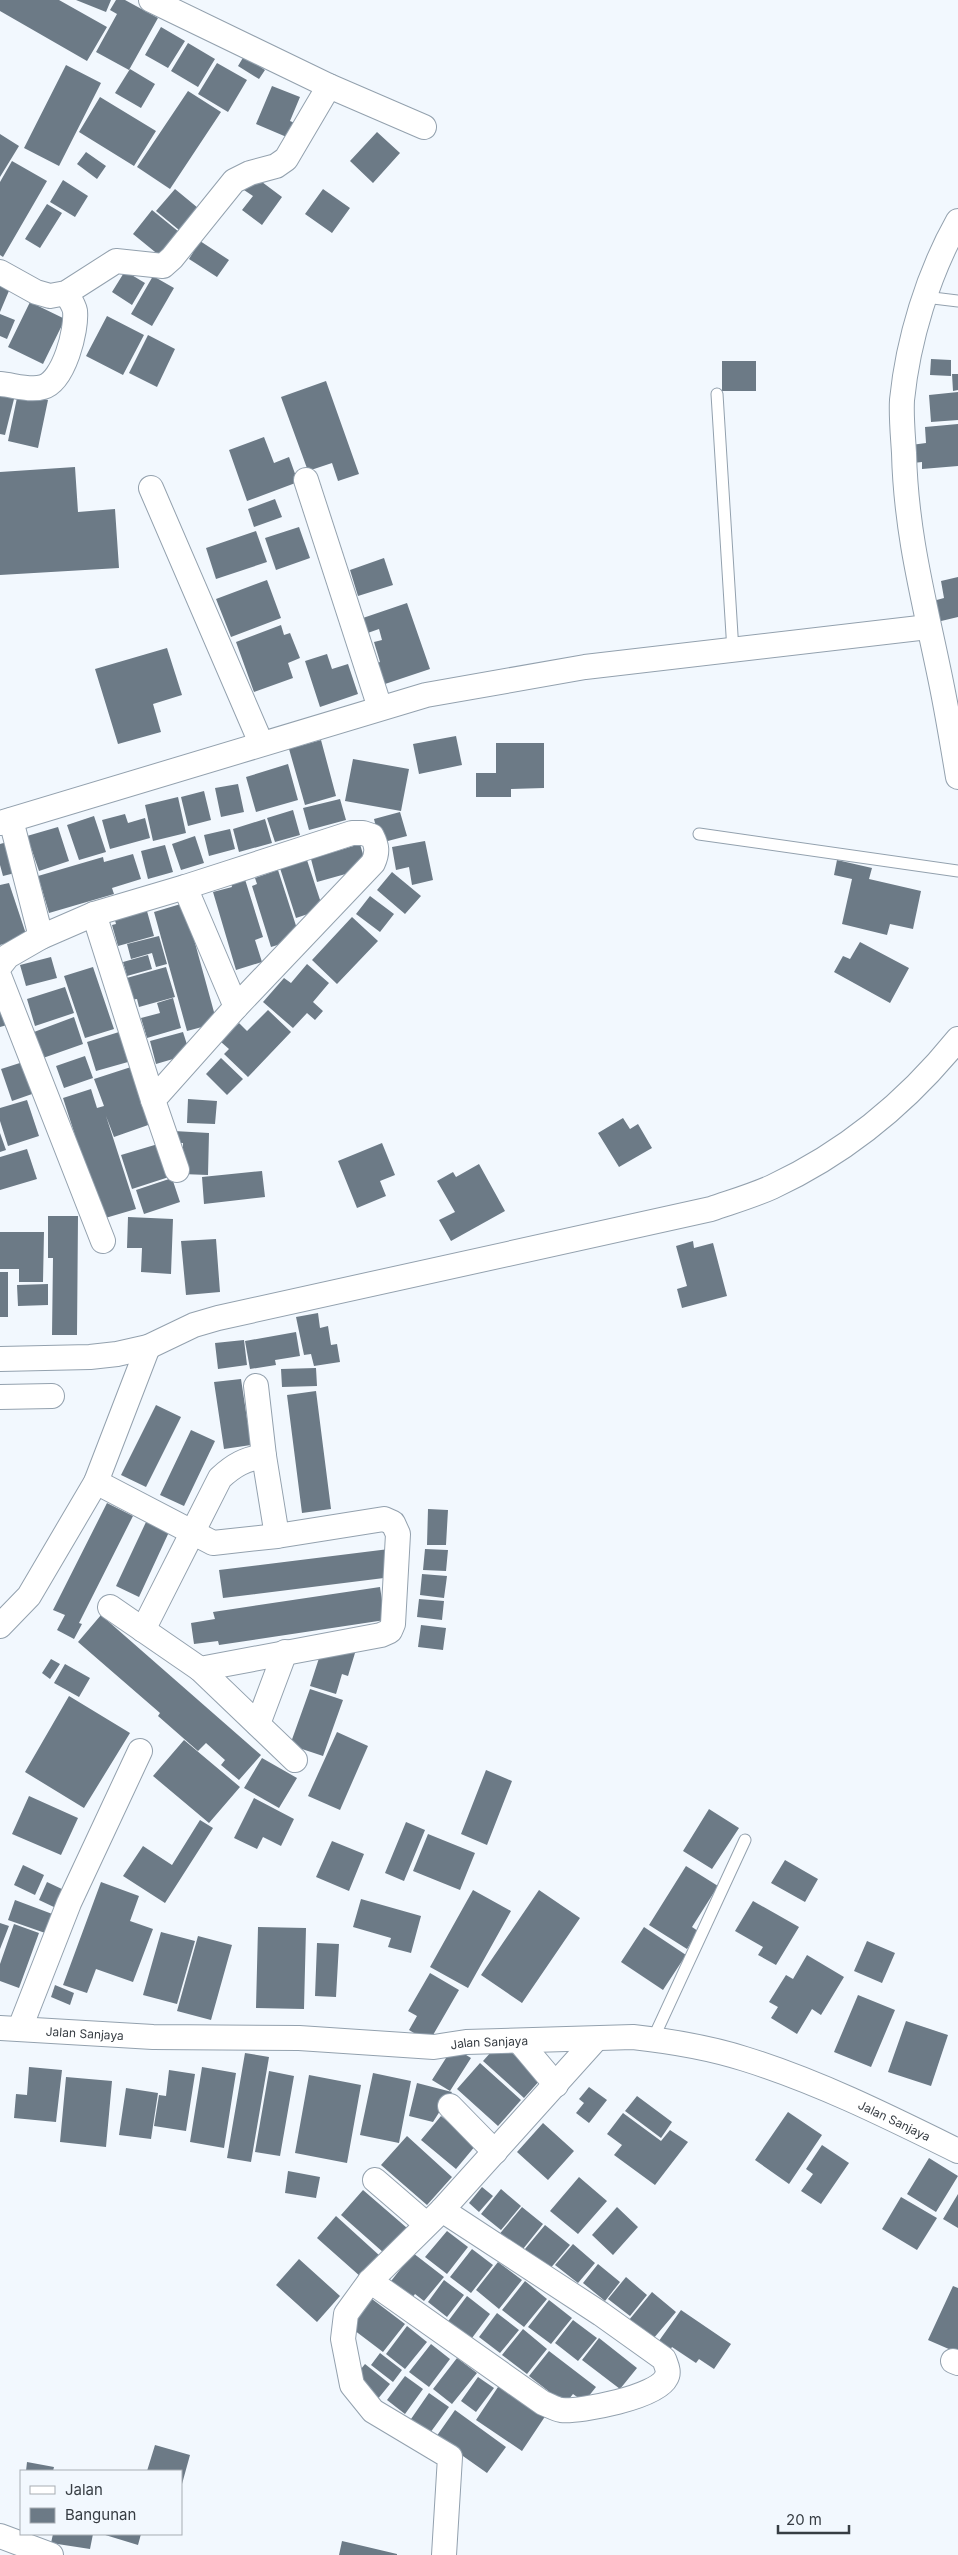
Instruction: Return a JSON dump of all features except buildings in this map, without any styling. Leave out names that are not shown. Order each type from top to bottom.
[{"type":"street","points":[[151,0],[329,86],[424,127]]},
{"type":"street","points":[[0,272],[36,292],[50,296],[66,293],[116,261],[163,266],[172,258],[234,181],[250,172],[276,166],[286,159],[329,86]]},
{"type":"street","points":[[958,221],[925,297],[910,352],[902,401],[905,497],[909,531],[942,687],[958,777]]},
{"type":"street","points":[[0,384],[31,388],[44,387],[56,377],[66,361],[75,310],[66,293]]},
{"type":"street","points":[[306,480],[380,708]]},
{"type":"street","points":[[151,488],[262,743]]},
{"type":"street","points":[[41,937],[5,822],[426,694],[585,667],[928,627]]},
{"type":"street","points":[[0,966],[8,956],[41,937],[94,914],[352,833],[363,832],[372,836],[377,854],[373,863],[236,1007],[153,1100]]},
{"type":"street","points":[[185,887],[236,1007]]},
{"type":"street","points":[[94,914],[177,1170]]},
{"type":"street","points":[[0,978],[103,1240]]},
{"type":"street","points":[[0,1359],[90,1357],[148,1347],[194,1325],[218,1318],[711,1209],[772,1186],[838,1150],[882,1118],[936,1066],[958,1039]]},
{"type":"street","points":[[0,1626],[29,1596],[96,1482],[148,1347]]},
{"type":"street","points":[[256,1386],[264,1456],[277,1536]]},
{"type":"street","points":[[0,1397],[52,1396]]},
{"type":"street","points":[[143,1630],[220,1478],[234,1465],[245,1459],[264,1456]]},
{"type":"street","points":[[96,1482],[213,1543],[221,1544],[384,1519],[393,1523],[398,1534],[393,1624],[390,1631],[381,1635],[200,1669]]},
{"type":"street","points":[[110,1607],[200,1669],[295,1760]]},
{"type":"street","points":[[258,1724],[285,1652]]},
{"type":"street","points":[[10,2028],[140,1751]]},
{"type":"street","name":"Jalan Sanjaya","points":[[10,2028],[153,2036],[299,2038],[408,2047],[434,2047],[466,2042],[633,2037],[653,2039],[744,2059],[859,2103],[958,2151]]},
{"type":"street","points":[[444,2555],[450,2457],[373,2411],[352,2385],[343,2339],[346,2314],[370,2281],[495,2152],[596,2038]]},
{"type":"street","points":[[519,2041],[556,2085]]},
{"type":"street","points":[[450,2106],[495,2152]]},
{"type":"street","points":[[370,2281],[543,2403],[560,2410],[583,2410],[611,2403],[657,2388],[666,2378],[668,2369],[664,2360],[602,2314],[374,2180]]},
{"type":"street","points":[[0,2536],[29,2549],[51,2555]]},
{"type":"lane","points":[[925,297],[958,301]]},
{"type":"lane","points":[[716,394],[733,651]]},
{"type":"lane","points":[[699,834],[958,872]]},
{"type":"lane","points":[[653,2039],[746,1840]]}]
